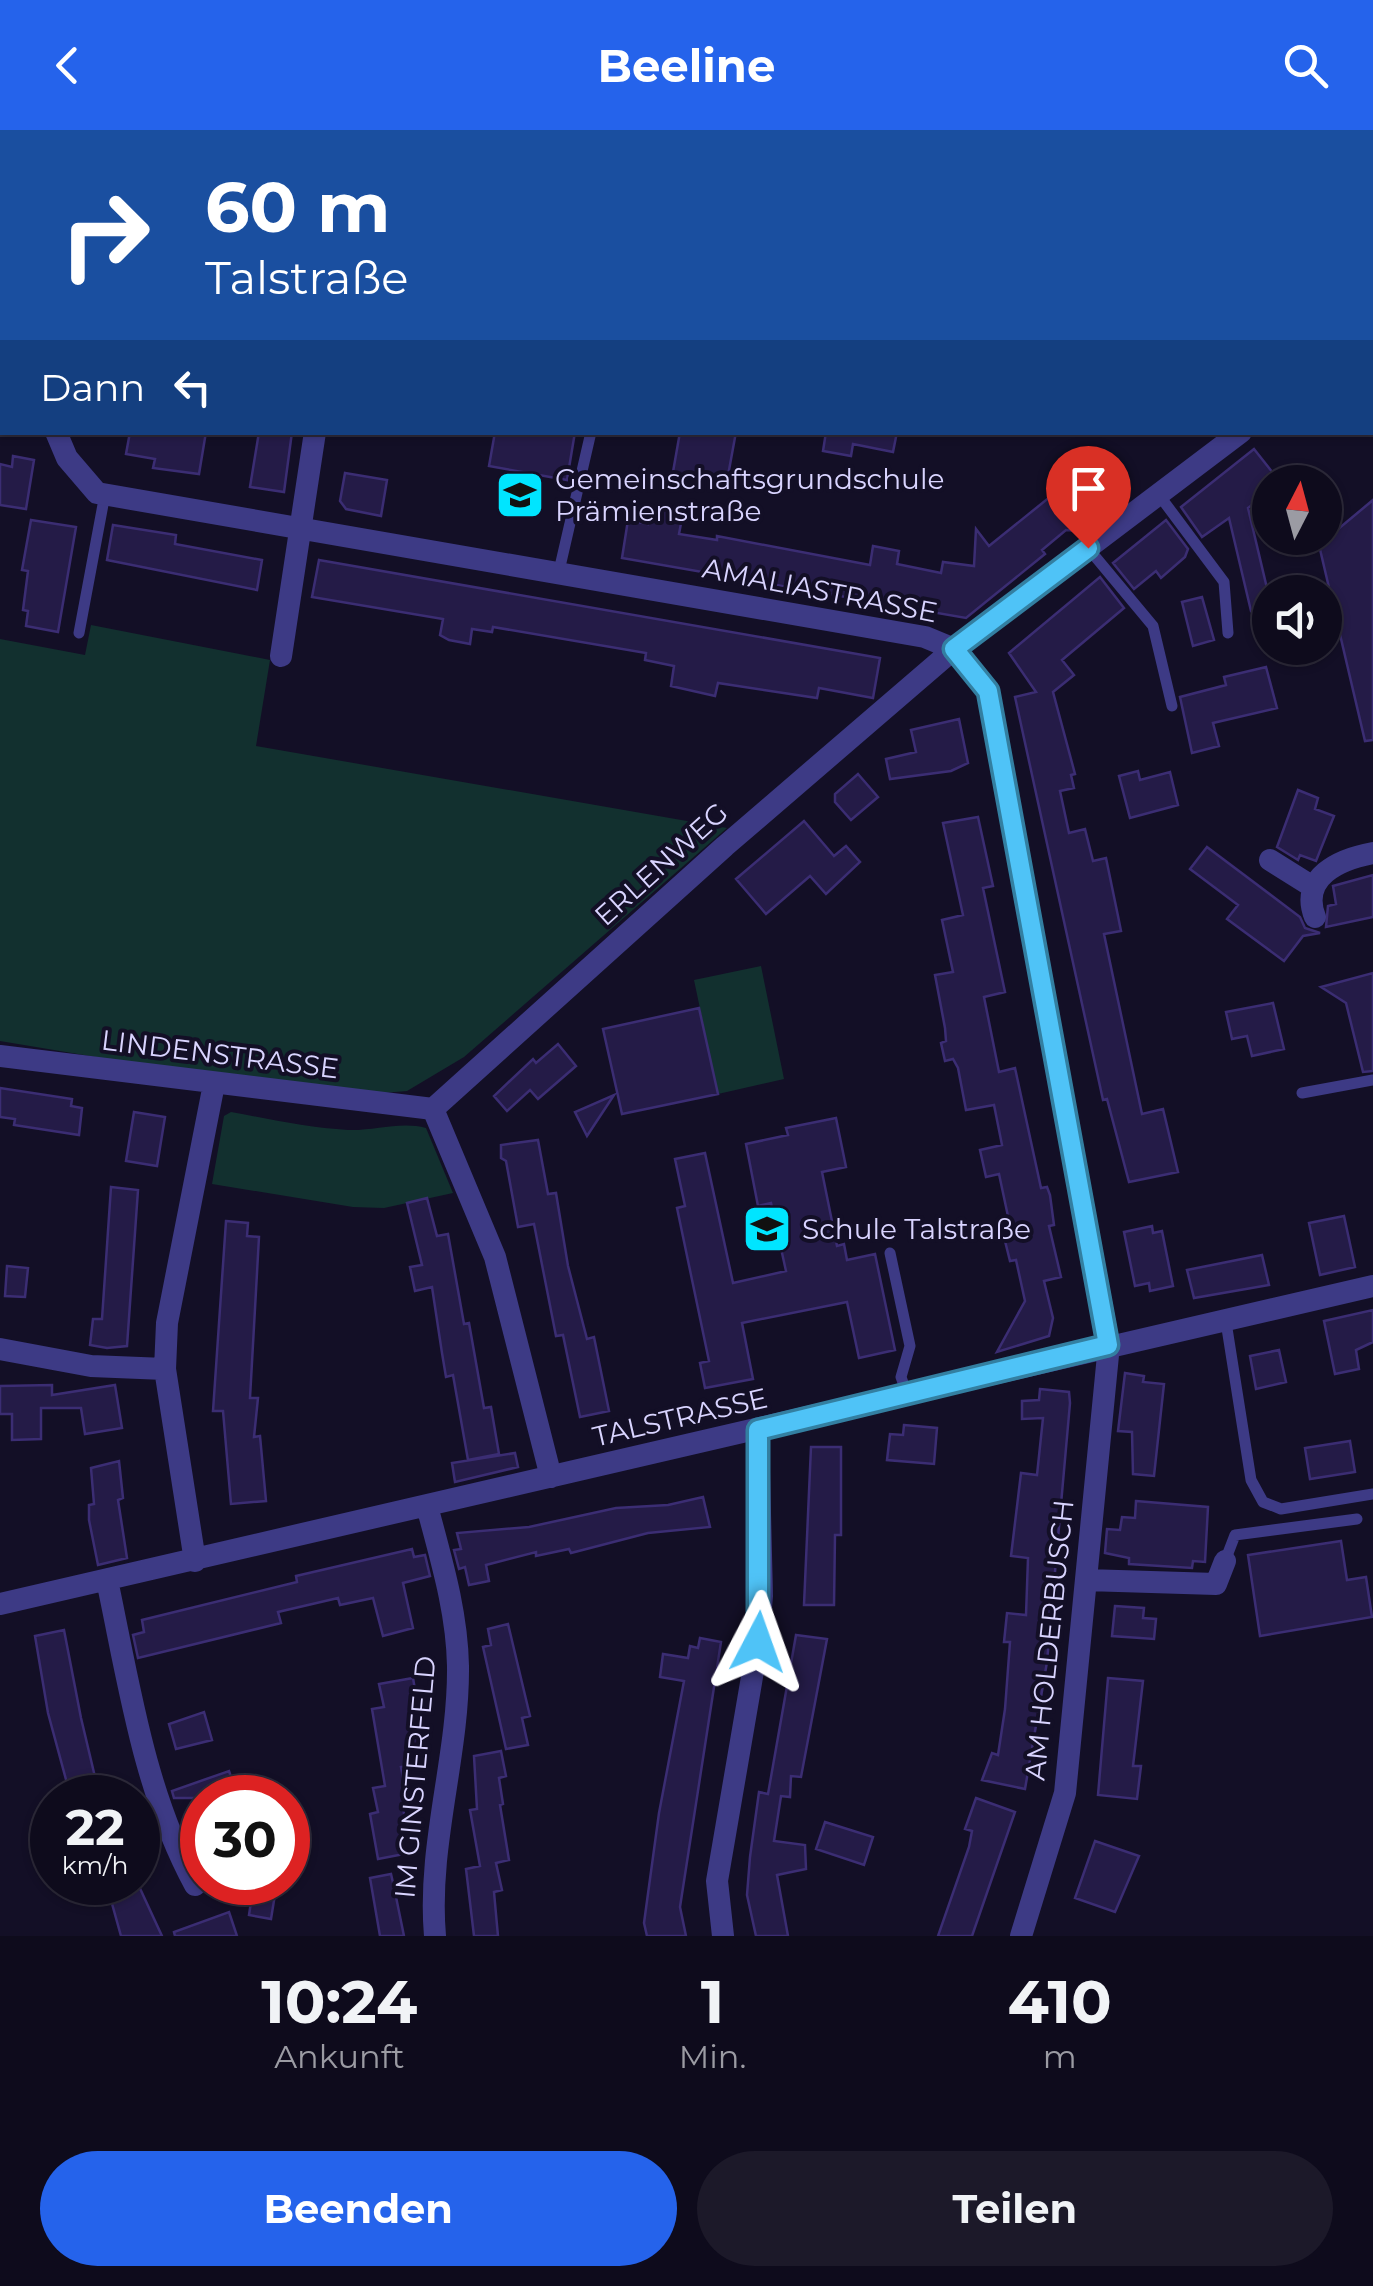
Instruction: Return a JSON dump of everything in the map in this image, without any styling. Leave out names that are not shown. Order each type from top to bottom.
[{"type":"street","points":[[57,435],[67,458],[97,493],[105,494]]},
{"type":"street","points":[[281,656],[315,435]]},
{"type":"street","name":"ERLENWEG","points":[[433,1110],[725,846],[954,649],[1236,435]]},
{"type":"street","name":"AMALIASTRASSE","points":[[105,494],[559,571],[925,638],[954,649],[988,691],[1108,1345]]},
{"type":"street","points":[[1315,917],[1313,887],[1332,866],[1373,853]]},
{"type":"street","points":[[1270,860],[1313,887]]},
{"type":"street","name":"LINDENSTRASSE","points":[[0,1056],[433,1110]]},
{"type":"street","points":[[195,1561],[166,1369],[168,1323],[214,1084]]},
{"type":"street","points":[[433,1110],[495,1257],[552,1477]]},
{"type":"street","name":"TALSTRASSE","points":[[0,1604],[1373,1286]]},
{"type":"street","name":"AM HOLDERBUSCH","points":[[1022,1936],[1065,1793],[1108,1345]]},
{"type":"street","points":[[0,1349],[91,1366],[166,1369]]},
{"type":"street","points":[[723,1936],[717,1881],[758,1642],[762,1596],[758,1430]]},
{"type":"street","name":"IM GINSTERFELD","points":[[427,1506],[452,1606],[458,1667],[435,1876],[435,1936]]},
{"type":"street","points":[[1086,1580],[1216,1584],[1225,1561]]},
{"type":"street","points":[[107,1580],[140,1740],[168,1836],[180,1858]]},
{"type":"lane","points":[[559,571],[590,435]]},
{"type":"lane","points":[[79,634],[105,494]]},
{"type":"lane","points":[[1159,494],[1224,582],[1228,633]]},
{"type":"lane","points":[[1088,548],[1153,626],[1172,706]]},
{"type":"lane","points":[[1302,1094],[1373,1080]]},
{"type":"lane","points":[[890,1254],[910,1346],[902,1377],[907,1394]]},
{"type":"lane","points":[[1226,1322],[1252,1480],[1264,1502],[1280,1508],[1373,1494]]},
{"type":"lane","points":[[1225,1561],[1235,1535],[1357,1520]]},
{"type":"green space","points":[[91,625],[270,660],[256,746],[727,828],[464,1057],[407,1091],[336,1097],[0,1041],[0,639],[85,655]]},
{"type":"green space","points":[[761,966],[784,1079],[718,1094],[694,980]]},
{"type":"green space","points":[[231,1112],[333,1129],[426,1128],[453,1193],[384,1208],[353,1207],[212,1184],[224,1116]]},
{"type":"building","points":[[129,435],[206,435],[199,474],[153,468],[155,459],[126,454]]},
{"type":"building","points":[[259,435],[292,435],[284,492],[250,487]]},
{"type":"building","points":[[494,435],[574,435],[567,480],[489,466]]},
{"type":"building","points":[[679,435],[735,435],[727,481],[673,472]]},
{"type":"building","points":[[826,435],[896,435],[893,452],[853,444],[851,456],[823,451]]},
{"type":"building","points":[[1254,449],[1267,465],[1252,465],[1252,505],[1248,508],[1252,555],[1259,555],[1264,575],[1252,575],[1252,611],[1229,518],[1202,537],[1181,507]]},
{"type":"building","points":[[13,456],[34,460],[26,509],[0,505],[0,464],[12,467]]},
{"type":"building","points":[[345,473],[387,480],[381,516],[346,509],[340,501]]},
{"type":"building","points":[[1066,484],[1088,512],[1079,520],[1077,531],[1066,530],[1042,550],[1045,554],[966,618],[622,558],[628,520],[648,524],[651,507],[683,513],[679,534],[717,540],[717,536],[870,565],[873,546],[899,551],[897,564],[941,573],[943,562],[974,566],[976,529],[989,546]]},
{"type":"building","points":[[1373,500],[1373,740],[1365,741],[1342,643],[1342,575],[1326,575],[1321,555],[1342,555],[1342,526]]},
{"type":"building","points":[[31,520],[76,527],[58,632],[26,626],[28,611],[23,610],[28,571],[22,570]]},
{"type":"building","points":[[1166,520],[1188,549],[1185,557],[1161,578],[1156,571],[1134,589],[1113,563]]},
{"type":"building","points":[[113,525],[176,535],[175,544],[262,560],[257,590],[107,560]]},
{"type":"building","points":[[319,560],[880,658],[873,698],[819,688],[817,698],[718,683],[715,696],[671,686],[674,666],[645,660],[646,653],[493,627],[492,632],[472,629],[470,644],[449,640],[440,635],[443,619],[312,597]]},
{"type":"building","points":[[1100,577],[1124,608],[1062,660],[1074,675],[1053,692],[1075,774],[1071,775],[1074,788],[1060,791],[1069,833],[1085,829],[1093,861],[1106,858],[1121,931],[1104,934],[1142,1114],[1163,1109],[1178,1172],[1129,1182],[1107,1099],[1103,1100],[1015,697],[1036,692],[1009,653]]},
{"type":"building","points":[[1202,597],[1214,640],[1193,646],[1182,602]]},
{"type":"building","points":[[1266,667],[1277,708],[1213,723],[1219,746],[1192,753],[1180,697],[1226,685],[1224,677]]},
{"type":"building","points":[[959,719],[968,763],[951,771],[890,779],[886,759],[916,752],[911,730]]},
{"type":"building","points":[[1138,771],[1140,780],[1170,772],[1178,805],[1130,818],[1119,776]]},
{"type":"building","points":[[858,774],[878,797],[851,820],[835,802],[835,794]]},
{"type":"building","points":[[1298,790],[1318,798],[1315,809],[1334,816],[1316,861],[1300,855],[1298,860],[1277,847]]},
{"type":"building","points":[[978,817],[993,886],[983,888],[1005,992],[984,997],[999,1072],[1015,1068],[1041,1188],[1047,1187],[1050,1195],[1054,1225],[1049,1226],[1061,1277],[1044,1281],[1053,1318],[1049,1336],[997,1352],[1025,1301],[1016,1260],[1010,1261],[1004,1237],[1012,1235],[999,1174],[986,1177],[980,1150],[1002,1145],[994,1105],[966,1110],[958,1068],[953,1059],[945,1061],[941,1043],[946,1041],[945,1028],[935,975],[953,972],[942,920],[963,915],[943,823]]},
{"type":"building","points":[[804,821],[834,856],[846,846],[860,862],[826,894],[810,876],[766,914],[736,879]]},
{"type":"building","points":[[1207,847],[1300,917],[1305,928],[1320,933],[1303,936],[1284,961],[1227,919],[1238,905],[1190,869]]},
{"type":"building","points":[[1373,875],[1373,917],[1326,927],[1328,906],[1336,904],[1333,886]]},
{"type":"building","points":[[1373,973],[1373,1071],[1363,1072],[1346,1003],[1321,987]]},
{"type":"building","points":[[1273,1003],[1284,1049],[1252,1056],[1247,1036],[1232,1039],[1226,1012]]},
{"type":"building","points":[[699,1008],[718,1094],[622,1114],[603,1029]]},
{"type":"building","points":[[558,1044],[576,1066],[538,1099],[530,1090],[507,1111],[494,1096],[533,1059],[536,1063]]},
{"type":"building","points":[[0,1088],[72,1099],[71,1106],[82,1108],[79,1135],[14,1125],[15,1119],[0,1117]]},
{"type":"building","points":[[614,1095],[587,1136],[575,1112]]},
{"type":"building","points":[[134,1112],[165,1117],[157,1166],[126,1161]]},
{"type":"building","points":[[836,1118],[846,1167],[822,1172],[837,1246],[844,1244],[847,1260],[875,1254],[895,1350],[859,1358],[847,1302],[742,1323],[753,1379],[705,1388],[700,1363],[709,1361],[677,1208],[685,1206],[675,1159],[705,1153],[733,1283],[786,1271],[771,1203],[758,1206],[746,1144],[788,1135],[786,1128]]},
{"type":"building","points":[[538,1140],[548,1194],[556,1193],[568,1266],[587,1339],[594,1337],[609,1411],[580,1417],[563,1335],[556,1336],[534,1224],[518,1227],[506,1161],[501,1158],[501,1145]]},
{"type":"building","points":[[111,1187],[138,1190],[127,1346],[107,1348],[90,1345],[93,1319],[102,1319]]},
{"type":"building","points":[[427,1198],[437,1236],[448,1234],[464,1324],[469,1323],[484,1408],[491,1407],[499,1454],[468,1460],[453,1375],[446,1377],[432,1287],[415,1291],[410,1267],[422,1265],[407,1203]]},
{"type":"building","points":[[1344,1216],[1355,1267],[1320,1275],[1309,1223]]},
{"type":"building","points":[[226,1221],[248,1223],[247,1236],[259,1237],[250,1398],[258,1398],[254,1437],[260,1436],[266,1501],[231,1504],[223,1411],[213,1411]]},
{"type":"building","points":[[1152,1226],[1153,1233],[1162,1231],[1173,1286],[1150,1291],[1149,1283],[1135,1286],[1124,1232]]},
{"type":"building","points":[[1262,1255],[1269,1285],[1194,1298],[1187,1270]]},
{"type":"building","points":[[7,1266],[28,1268],[25,1297],[5,1296]]},
{"type":"building","points":[[1373,1310],[1373,1342],[1356,1350],[1359,1369],[1335,1374],[1324,1321]]},
{"type":"building","points":[[1279,1350],[1286,1382],[1256,1389],[1250,1356]]},
{"type":"building","points":[[1125,1373],[1144,1376],[1143,1382],[1164,1384],[1154,1476],[1133,1474],[1132,1432],[1118,1431]]},
{"type":"building","points":[[52,1385],[52,1395],[115,1385],[122,1428],[85,1434],[81,1408],[41,1408],[41,1439],[12,1440],[12,1414],[0,1414],[0,1386]]},
{"type":"building","points":[[1040,1389],[1069,1392],[1070,1403],[1047,1662],[1025,1789],[982,1780],[992,1753],[998,1755],[1005,1709],[1010,1642],[1004,1642],[1007,1613],[1026,1615],[1028,1558],[1011,1556],[1021,1473],[1037,1475],[1043,1418],[1022,1419],[1022,1401],[1039,1400]]},
{"type":"building","points":[[904,1425],[937,1428],[934,1464],[887,1460],[890,1434],[903,1435]]},
{"type":"building","points":[[1350,1441],[1355,1472],[1310,1479],[1305,1448]]},
{"type":"building","points":[[811,1447],[841,1447],[841,1535],[835,1535],[834,1605],[804,1605]]},
{"type":"building","points":[[515,1453],[518,1467],[455,1482],[452,1463]]},
{"type":"building","points":[[119,1461],[123,1498],[118,1500],[127,1558],[98,1565],[89,1520],[89,1505],[94,1504],[91,1468]]},
{"type":"building","points":[[703,1497],[710,1527],[648,1533],[571,1553],[569,1549],[536,1556],[536,1552],[486,1565],[489,1581],[469,1585],[465,1567],[459,1569],[454,1550],[461,1549],[457,1533],[529,1527],[616,1508],[668,1505]]},
{"type":"building","points":[[1136,1501],[1208,1507],[1205,1562],[1193,1561],[1192,1568],[1129,1564],[1129,1558],[1105,1553],[1107,1529],[1120,1530],[1122,1517],[1135,1518]]},
{"type":"building","points":[[1341,1541],[1347,1580],[1366,1577],[1372,1617],[1260,1636],[1248,1555]]},
{"type":"building","points":[[412,1549],[414,1557],[425,1555],[430,1576],[403,1583],[413,1628],[383,1636],[373,1598],[340,1605],[338,1598],[278,1612],[281,1623],[138,1658],[133,1635],[144,1632],[142,1620],[297,1582],[296,1576]]},
{"type":"building","points":[[1115,1606],[1144,1608],[1143,1618],[1156,1619],[1154,1639],[1112,1636]]},
{"type":"building","points":[[508,1624],[530,1716],[522,1718],[528,1745],[506,1749],[483,1647],[491,1645],[488,1629]]},
{"type":"building","points":[[64,1630],[95,1775],[65,1775],[48,1713],[35,1636]]},
{"type":"building","points":[[796,1635],[827,1639],[801,1777],[791,1776],[790,1797],[781,1796],[774,1841],[805,1845],[806,1869],[777,1875],[788,1936],[756,1936],[747,1895],[750,1857],[759,1792],[768,1794]]},
{"type":"building","points":[[700,1638],[721,1642],[680,1907],[686,1936],[647,1936],[644,1923],[659,1813],[684,1681],[660,1677],[663,1654],[688,1658],[690,1646],[698,1648]]},
{"type":"building","points":[[413,1678],[424,1742],[418,1743],[420,1752],[412,1753],[414,1765],[401,1767],[408,1807],[403,1808],[407,1831],[401,1832],[404,1854],[378,1859],[370,1814],[378,1812],[373,1788],[385,1786],[372,1709],[384,1707],[379,1684]]},
{"type":"building","points":[[1108,1678],[1143,1681],[1133,1766],[1141,1766],[1137,1799],[1098,1795]]},
{"type":"building","points":[[204,1712],[212,1740],[176,1749],[169,1724]]},
{"type":"building","points":[[501,1751],[506,1776],[499,1778],[503,1804],[500,1805],[509,1860],[496,1863],[502,1890],[494,1892],[498,1936],[474,1936],[466,1869],[480,1866],[470,1810],[477,1809],[474,1756]]},
{"type":"building","points":[[976,1798],[1015,1812],[972,1936],[938,1936],[969,1847],[972,1831],[965,1829]]},
{"type":"building","points":[[825,1822],[873,1837],[864,1865],[816,1849]]},
{"type":"building","points":[[1095,1841],[1139,1856],[1115,1912],[1075,1898]]},
{"type":"building","points":[[391,1874],[404,1936],[380,1936],[370,1878]]},
{"type":"building","points":[[112,1905],[148,1905],[162,1936],[121,1936]]},
{"type":"building","points":[[251,1905],[273,1905],[271,1919],[249,1915]]},
{"type":"building","points":[[229,1912],[237,1936],[175,1936],[174,1932]]},
{"type":"place","name":"Gemeinschaftsgrundschule Prämienstraße","points":[[520,495]]},
{"type":"place","name":"Schule Talstraße","points":[[767,1229]]},
{"type":"route","points":[[758,1642],[762,1596],[758,1430],[1108,1345],[988,691],[954,649],[1088,548]]}]
